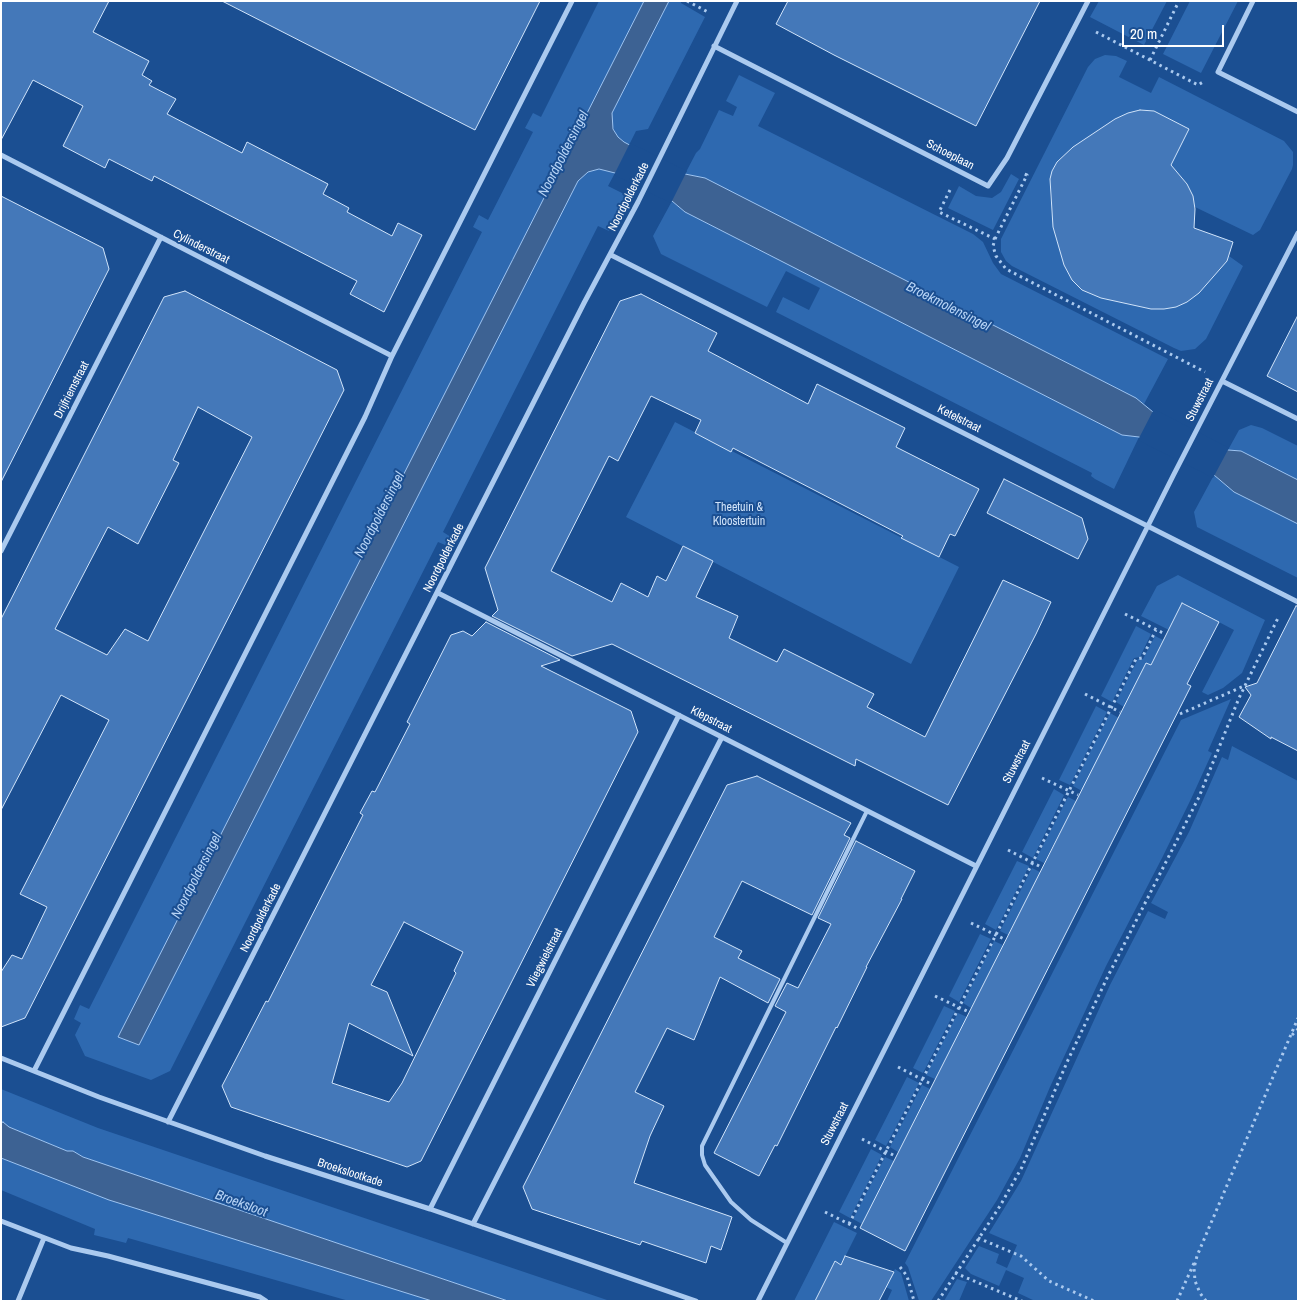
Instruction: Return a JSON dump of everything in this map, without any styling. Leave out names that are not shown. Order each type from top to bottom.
[{"type":"street","points":[[34,1071],[365,417],[392,356],[572,1]]},
{"type":"street","name":"Noordpolderkade","points":[[168,1122],[579,312],[638,202],[737,1]]},
{"type":"street","name":"Schoeplaan","points":[[714,46],[988,186],[1004,163],[1088,1]]},
{"type":"street","points":[[1253,1],[1218,72],[1298,112]]},
{"type":"street","name":"Cylinderstraat","points":[[1,155],[392,356]]},
{"type":"street","name":"Stuwstraat","points":[[758,1301],[1203,416],[1298,233]]},
{"type":"street","name":"Drijfriemstraat","points":[[1,551],[161,237]]},
{"type":"street","name":"Ketelstraat","points":[[611,255],[1298,602]]},
{"type":"street","points":[[1222,381],[1298,419]]},
{"type":"street","name":"Klepstraat","points":[[438,593],[976,866]]},
{"type":"street","name":"Vliegwielstraat","points":[[430,1209],[679,715]]},
{"type":"street","points":[[473,1224],[722,737]]},
{"type":"street","name":"Broekslootkade","points":[[1,1058],[99,1098],[696,1301]]},
{"type":"street","points":[[1,1221],[71,1248],[108,1256],[260,1297],[266,1301]]},
{"type":"street","points":[[18,1301],[44,1238]]},
{"type":"lane","points":[[787,1243],[751,1220],[731,1202],[705,1165],[702,1156],[702,1146],[867,811]]},
{"type":"path","points":[[1150,60],[1179,1]]},
{"type":"path","points":[[1077,22],[1198,85],[1218,72]]},
{"type":"path","points":[[1004,163],[1027,175],[995,239],[996,256],[1006,269],[1222,381]]},
{"type":"path","points":[[960,172],[939,212],[995,239]]},
{"type":"path","points":[[938,1301],[1010,1189],[1034,1143],[1057,1085],[1108,976],[1199,797],[1245,686],[1288,597]]},
{"type":"path","points":[[1108,605],[1165,634]]},
{"type":"path","points":[[849,1224],[1111,707],[1136,659],[1142,658],[1156,630]]},
{"type":"path","points":[[1067,686],[1120,712]]},
{"type":"path","points":[[1180,714],[1245,686]]},
{"type":"path","points":[[1025,770],[1078,795]]},
{"type":"path","points":[[989,840],[1041,867]]},
{"type":"path","points":[[952,913],[1004,940]]},
{"type":"path","points":[[916,986],[968,1012]]},
{"type":"path","points":[[1178,1301],[1298,1018]]},
{"type":"path","points":[[1285,1047],[1291,1036],[1298,1029]]},
{"type":"path","points":[[880,1057],[931,1084]]},
{"type":"path","points":[[843,1130],[895,1156]]},
{"type":"path","points":[[807,1203],[857,1228]]},
{"type":"path","points":[[978,1238],[1021,1256],[1049,1282],[1094,1301]]},
{"type":"path","points":[[1197,1256],[1194,1268],[1196,1281],[1200,1293],[1206,1301]]},
{"type":"path","points":[[900,1267],[906,1273],[914,1301]]},
{"type":"path","points":[[956,1273],[1022,1301]]},
{"type":"green space","points":[[599,1],[644,1],[119,1037],[139,1044],[578,181],[583,175],[593,170],[604,169],[611,171],[615,173],[608,186],[628,196],[609,231],[598,226],[443,532],[454,539],[450,547],[438,542],[170,1071],[151,1080],[85,1056],[75,1035],[81,1023],[74,1019],[80,1005],[89,1009],[482,232],[473,227],[479,215],[488,220],[533,132],[525,128],[533,113],[541,117]]},
{"type":"green space","points":[[669,1],[681,1],[681,3],[705,17],[648,129],[636,131],[629,145],[618,138],[612,124],[612,113]]},
{"type":"green space","points":[[1099,1],[1167,1],[1144,45],[1090,17]]},
{"type":"green space","points":[[1190,1],[1238,1],[1201,73],[1163,54]]},
{"type":"green space","points":[[1105,55],[1116,56],[1127,61],[1119,77],[1151,93],[1159,77],[1284,141],[1293,152],[1292,169],[1260,230],[1253,235],[1195,207],[1193,196],[1187,184],[1179,174],[1169,168],[1189,129],[1154,111],[1140,110],[1115,119],[1073,147],[1057,162],[1052,171],[1050,192],[1053,227],[1064,264],[1072,280],[1093,295],[1150,309],[1176,307],[1187,302],[1198,293],[1227,261],[1229,256],[1243,266],[1206,339],[1195,349],[1181,351],[1174,348],[1012,266],[1006,261],[1001,252],[1001,239],[1088,67],[1095,59]]},
{"type":"green space","points":[[739,75],[775,93],[758,126],[973,234],[983,242],[993,263],[1001,274],[1168,359],[1144,404],[1136,398],[685,174],[700,149],[719,110],[733,116],[737,107],[726,101]]},
{"type":"green space","points":[[1011,174],[1019,179],[993,230],[948,208],[959,186],[976,196],[992,198],[1001,192]]},
{"type":"green space","points":[[672,201],[685,212],[1122,435],[1139,437],[1114,489],[1095,479],[1091,476],[1092,473],[776,312],[783,297],[809,310],[820,288],[786,271],[767,307],[661,254],[653,236]]},
{"type":"green space","name":"Theetuin & Kloostertuin","points":[[675,422],[959,567],[911,664],[626,517]]},
{"type":"green space","points":[[1251,425],[1262,428],[1298,446],[1298,480],[1241,451],[1228,450],[1239,430]]},
{"type":"green space","points":[[1214,475],[1234,492],[1298,524],[1298,578],[1197,527],[1194,512]]},
{"type":"green space","points":[[1178,575],[1265,620],[1242,673],[1223,688],[1208,695],[1202,692],[1234,630],[1183,603],[1169,630],[1141,616],[1157,586]]},
{"type":"green space","points":[[1136,626],[1151,634],[1140,657],[1134,658],[1112,702],[1101,696]]},
{"type":"green space","points":[[1155,636],[1163,640],[1151,665],[1124,707],[1116,702],[1138,659],[1143,659]]},
{"type":"green space","points":[[1231,699],[1208,751],[1212,753],[1191,799],[1106,966],[1050,1087],[1020,1158],[997,1200],[931,1301],[919,1301],[905,1263],[1181,720]]},
{"type":"green space","points":[[1096,706],[1107,712],[1070,785],[1059,780]]},
{"type":"green space","points":[[1110,713],[1119,718],[1082,791],[1073,786]]},
{"type":"green space","points":[[1232,746],[1298,781],[1298,1301],[1035,1301],[1018,1293],[1024,1278],[1006,1270],[999,1286],[971,1274],[965,1268],[979,1246],[999,1254],[996,1263],[1007,1268],[1017,1245],[989,1233],[1021,1181],[1110,985],[1148,911],[1165,919],[1168,912],[1151,903],[1189,832],[1222,757],[1228,760]]},
{"type":"green space","points":[[1054,789],[1064,795],[1033,858],[1022,852]]},
{"type":"green space","points":[[1068,797],[1076,801],[1044,863],[1036,859]]},
{"type":"green space","points":[[1017,861],[1029,866],[996,930],[985,924]]},
{"type":"green space","points":[[1032,868],[1040,872],[1008,935],[1000,931]]},
{"type":"green space","points":[[980,934],[991,939],[959,1002],[949,996]]},
{"type":"green space","points":[[994,941],[1003,945],[971,1008],[963,1003]]},
{"type":"green space","points":[[944,1006],[955,1011],[923,1073],[913,1068]]},
{"type":"green space","points":[[958,1013],[967,1017],[935,1079],[926,1075]]},
{"type":"green space","points":[[907,1077],[919,1083],[886,1146],[875,1140]]},
{"type":"green space","points":[[922,1085],[930,1089],[898,1152],[890,1147]]},
{"type":"green space","points":[[1,1089],[98,1128],[610,1301],[508,1301],[83,1157],[73,1151],[67,1151],[9,1127],[3,1122],[1,1123]]},
{"type":"green space","points":[[871,1149],[882,1155],[850,1218],[839,1212]]},
{"type":"green space","points":[[885,1157],[894,1161],[862,1224],[853,1219]]},
{"type":"green space","points":[[1,1158],[109,1200],[432,1301],[349,1301],[128,1238],[126,1243],[94,1235],[95,1229],[1,1190]]},
{"type":"green space","points":[[834,1222],[857,1233],[841,1265],[834,1262],[815,1301],[794,1301]]},
{"type":"green space","points":[[895,1269],[901,1273],[909,1301],[887,1301],[892,1290],[886,1287]]},
{"type":"green space","points":[[957,1279],[967,1282],[959,1301],[944,1301]]},
{"type":"water","name":"Broekmolensingel","points":[[644,1],[669,1],[612,113],[613,129],[624,142],[685,174],[705,178],[1136,398],[1153,412],[1228,450],[1241,451],[1298,480],[1298,524],[1234,492],[1214,475],[1139,437],[1122,435],[685,212],[672,201],[615,173],[599,169],[588,172],[578,181],[139,1045],[118,1037]]},
{"type":"water","points":[[3,1122],[9,1127],[67,1151],[73,1151],[83,1157],[508,1301],[432,1301],[109,1200],[1,1158],[1,1123]]},
{"type":"pier","points":[[630,143],[687,171],[671,203],[614,175]]},
{"type":"pier","points":[[1154,409],[1229,448],[1213,478],[1138,440]]},
{"type":"building","points":[[1,1],[109,1],[93,32],[149,61],[142,75],[152,81],[149,85],[176,99],[167,114],[242,153],[247,142],[328,184],[323,194],[349,208],[347,212],[392,236],[398,223],[422,235],[384,312],[350,294],[357,281],[154,176],[152,181],[109,159],[105,168],[63,146],[83,106],[33,80],[1,140]]},
{"type":"building","points":[[222,1],[540,1],[475,130]]},
{"type":"building","points":[[788,1],[1040,1],[976,126],[776,24]]},
{"type":"building","points":[[1140,110],[1154,111],[1189,129],[1171,165],[1187,184],[1193,196],[1195,209],[1194,228],[1233,242],[1227,261],[1199,293],[1187,302],[1176,307],[1164,309],[1151,309],[1101,298],[1082,290],[1072,280],[1064,265],[1053,227],[1050,179],[1057,162],[1073,147],[1115,119]]},
{"type":"building","points":[[1,196],[103,248],[109,269],[1,482]]},
{"type":"building","points":[[185,291],[337,370],[344,390],[25,1018],[1,1027],[1,972],[12,955],[22,959],[47,907],[20,894],[109,720],[61,695],[1,810],[1,619],[164,297]],"holes":[[[198,407],[252,437],[148,641],[125,629],[107,655],[55,629],[108,527],[138,544],[179,463],[173,460]]]},
{"type":"building","points":[[641,294],[717,333],[708,351],[808,404],[817,384],[905,428],[896,447],[979,489],[955,536],[950,534],[939,557],[901,538],[903,536],[733,448],[731,452],[695,433],[701,420],[651,396],[618,461],[609,456],[551,571],[612,602],[621,583],[648,597],[657,576],[666,581],[683,546],[713,561],[696,597],[738,616],[729,638],[777,662],[784,649],[874,694],[867,707],[925,737],[1003,580],[1051,602],[948,805],[856,759],[855,766],[612,644],[572,656],[492,616],[498,610],[485,568],[620,301]]},
{"type":"building","points":[[1298,315],[1298,392],[1267,376]]},
{"type":"building","points":[[1004,479],[1082,518],[1088,539],[1078,559],[987,513]]},
{"type":"building","points":[[1182,603],[1219,622],[1187,684],[1191,686],[905,1251],[860,1228],[1146,663],[1151,665]]},
{"type":"building","points":[[1296,606],[1298,606],[1298,751],[1271,737],[1271,739],[1239,717],[1251,695],[1245,687],[1257,683]]},
{"type":"building","points":[[486,622],[560,660],[541,666],[631,711],[638,732],[421,1161],[407,1167],[231,1107],[222,1086],[266,1001],[268,1002],[363,815],[360,813],[372,791],[375,792],[410,724],[407,722],[451,635],[463,631],[472,636]],"holes":[[[404,922],[463,952],[454,971],[456,973],[402,1083],[389,1102],[332,1083],[349,1023],[413,1056],[387,992],[371,985]]]},
{"type":"building","points":[[757,776],[851,823],[844,835],[850,838],[812,915],[742,881],[714,937],[742,951],[738,958],[780,979],[768,1003],[720,977],[694,1040],[667,1028],[635,1092],[664,1106],[650,1136],[634,1183],[732,1217],[721,1250],[711,1246],[706,1263],[642,1241],[640,1245],[532,1209],[523,1187],[727,785]]},
{"type":"building","points":[[856,841],[915,871],[777,1146],[775,1145],[759,1176],[714,1153],[786,1012],[775,1006],[787,983],[798,988],[831,924],[818,918]]},
{"type":"building","points":[[845,1256],[894,1272],[879,1301],[815,1301],[835,1261],[841,1265]]},
{"type":"water label","name":"Noordpoldersingel","points":[[564,154]]},
{"type":"water label","name":"Noordpoldersingel","points":[[380,515]]},
{"type":"water label","name":"Noordpoldersingel","points":[[197,876]]},
{"type":"water label","name":"Broeksloot","points":[[241,1204]]}]
